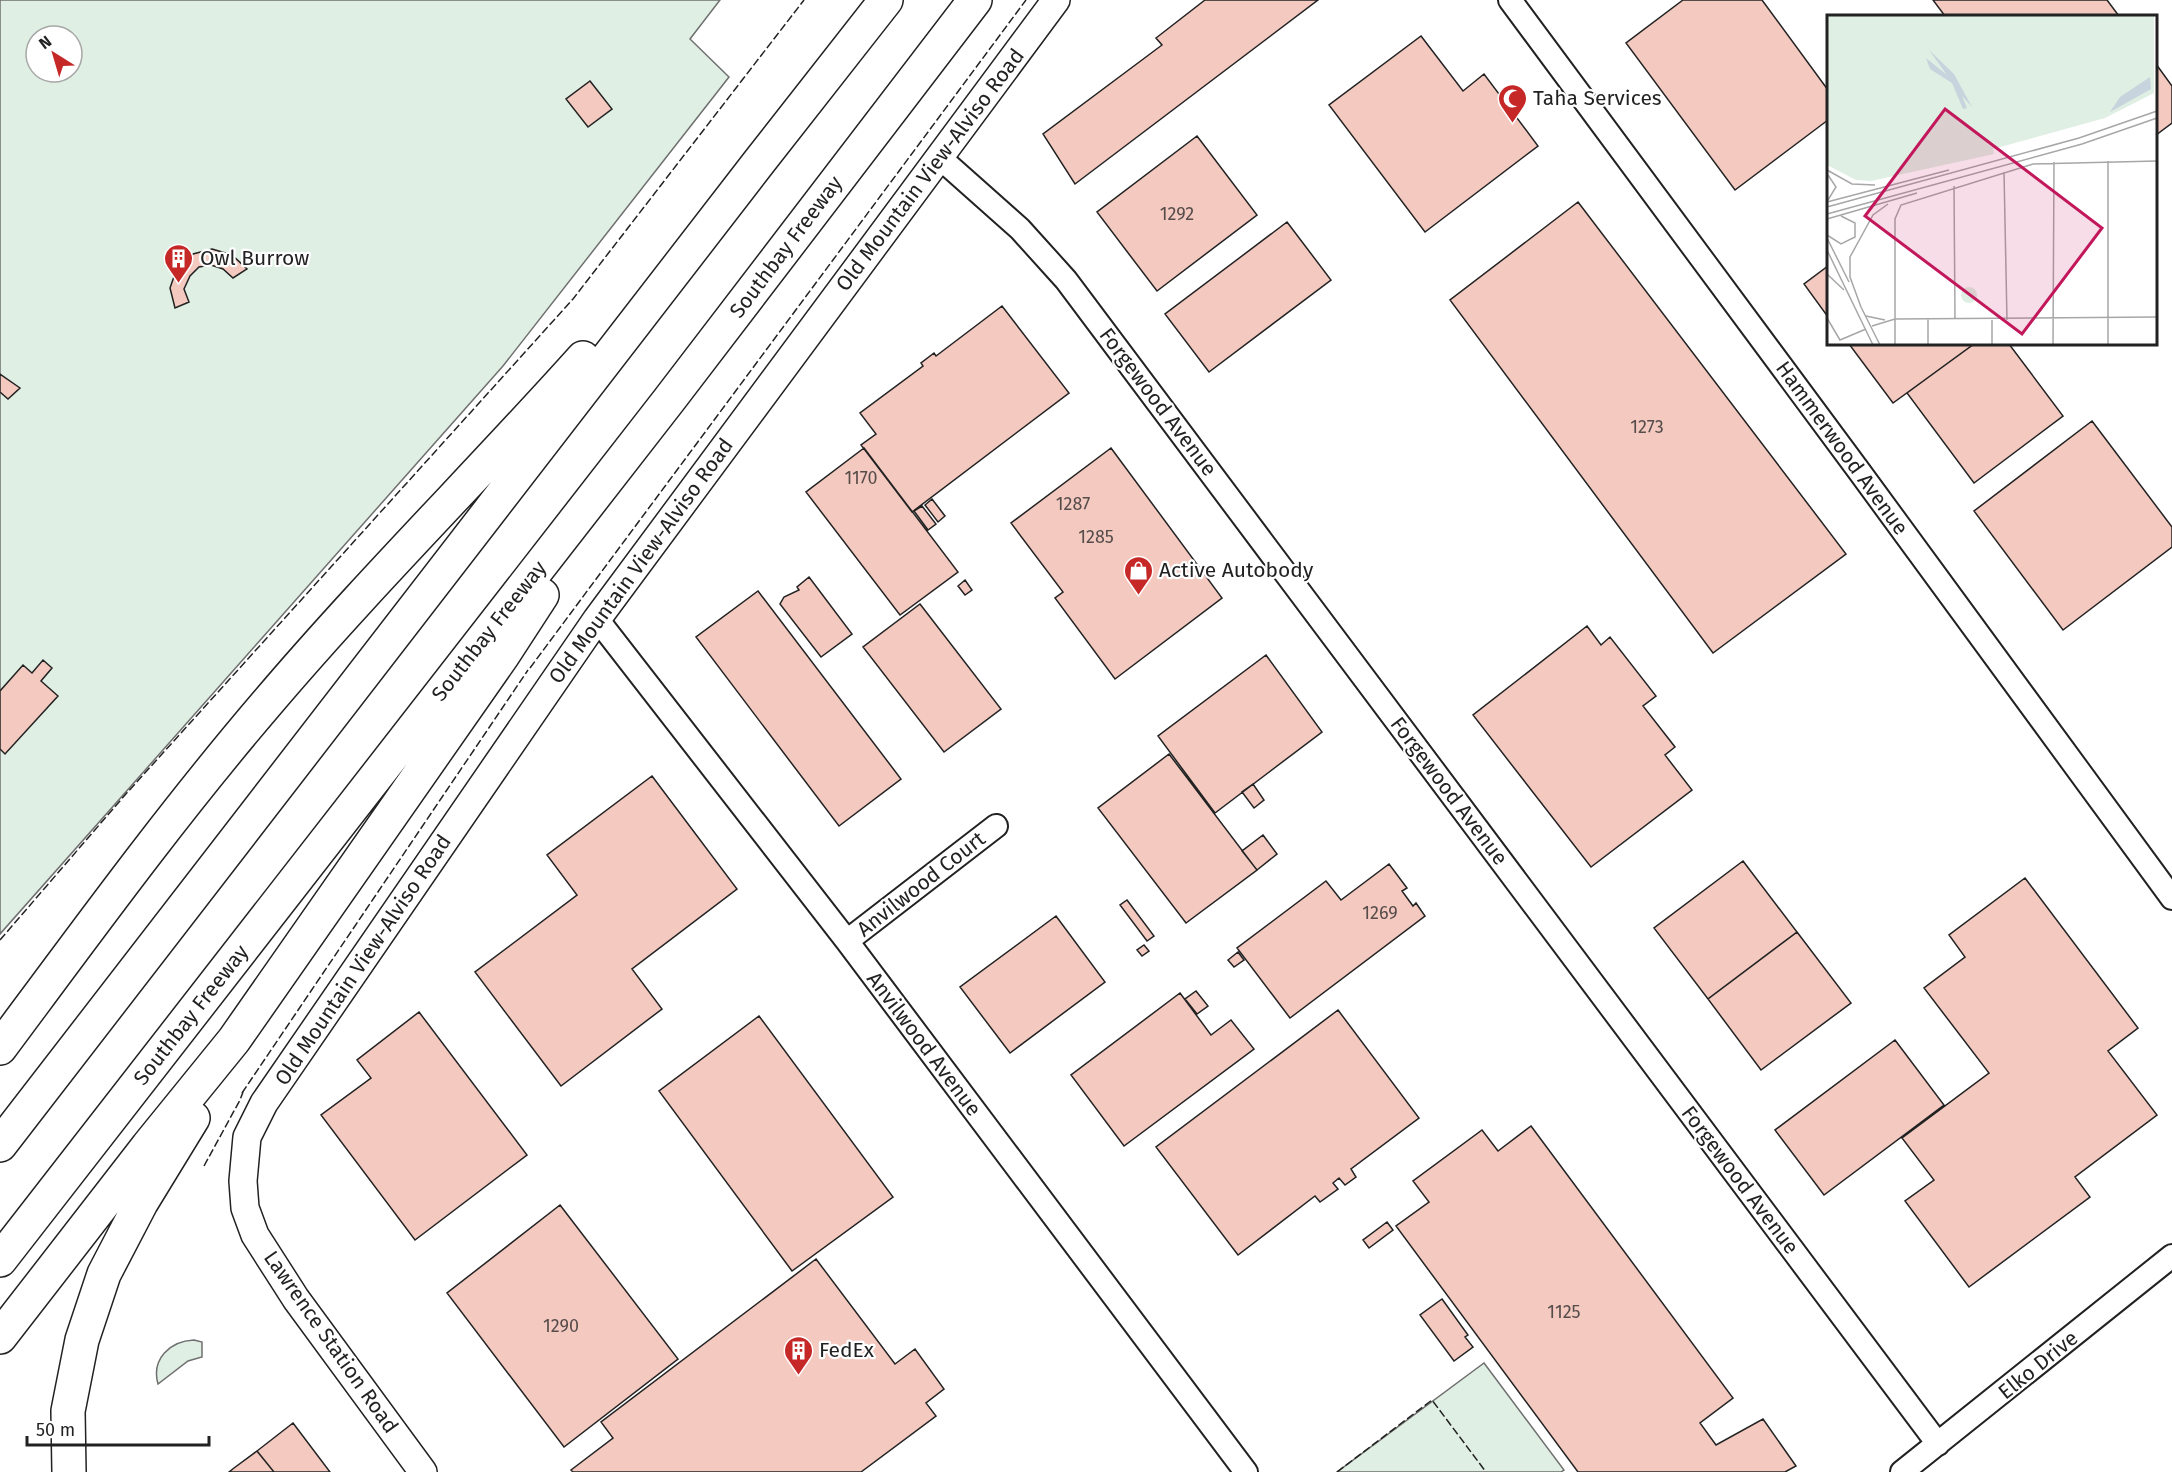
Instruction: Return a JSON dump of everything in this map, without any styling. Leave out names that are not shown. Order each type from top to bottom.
[{"type":"highway","points":[[0,1145],[886,0]]},
{"type":"highway","name":"Southbay Freeway","points":[[0,1260],[669,400],[975,0]]},
{"type":"highway","points":[[0,1011],[160,833],[329,632],[550,394],[759,162]]},
{"type":"highway","points":[[0,1337],[148,1146],[234,1040],[503,655],[669,400]]},
{"type":"highway","points":[[0,1048],[160,833]]},
{"type":"highway","points":[[69,1472],[68,1410],[82,1340],[104,1274],[141,1203],[212,1087],[234,1040]]},
{"type":"street","name":"Old Mountain View-Alviso Road","points":[[247,1137],[264,1103],[597,619],[1056,0]]},
{"type":"street","name":"Hammerwood Avenue","points":[[1510,0],[2172,898]]},
{"type":"street","name":"Forgewood Avenue","points":[[939,157],[1020,229],[1066,280],[1938,1444]]},
{"type":"street","name":"Anvilwood Avenue","points":[[597,619],[847,941],[1246,1472]]},
{"type":"street","name":"Anvilwood Court","points":[[847,941],[996,826]]},
{"type":"street","name":"Lawrence Station Road","points":[[247,1137],[243,1182],[244,1199],[255,1235],[296,1299],[423,1472]]},
{"type":"street","name":"Elko Drive","points":[[1902,1472],[2172,1256]]},
{"type":"green space","points":[[0,0],[720,0],[690,39],[729,77],[503,366],[0,934]]},
{"type":"green space","points":[[194,1340],[202,1342],[202,1357],[188,1361],[158,1384],[157,1367],[164,1353],[177,1344]]},
{"type":"green space","points":[[1484,1363],[1564,1470],[1561,1472],[1337,1472]]},
{"type":"building","points":[[1205,0],[1318,0],[1075,184],[1043,134],[1162,45],[1156,38]]},
{"type":"building","points":[[1683,0],[1762,0],[1827,89],[1827,121],[1735,190],[1626,43]]},
{"type":"building","points":[[1933,0],[2107,0],[2118,15],[1944,15]]},
{"type":"building","points":[[1421,36],[1463,91],[1484,74],[1538,146],[1425,232],[1329,105]]},
{"type":"building","points":[[2157,65],[2172,86],[2172,123],[2157,134]]},
{"type":"building","points":[[590,81],[612,109],[588,127],[566,99]]},
{"type":"building","points":[[1197,136],[1257,215],[1157,291],[1097,212]]},
{"type":"building","points":[[1578,202],[1846,554],[1713,653],[1450,300]]},
{"type":"building","points":[[1287,222],[1331,280],[1209,372],[1165,314]]},
{"type":"building","name":"Owl Burrow","points":[[212,249],[232,255],[247,269],[233,278],[223,269],[211,265],[199,267],[190,276],[184,289],[189,302],[175,308],[170,288],[177,268],[193,254]]},
{"type":"building","points":[[1827,267],[1827,316],[1804,284]]},
{"type":"building","points":[[1002,306],[1069,393],[912,512],[861,445],[876,434],[860,413],[923,366],[921,363],[934,353],[936,356]]},
{"type":"building","points":[[1850,345],[1973,345],[1893,403]]},
{"type":"building","points":[[1973,345],[2010,345],[2063,416],[1974,483],[1907,393]]},
{"type":"building","points":[[0,374],[20,388],[8,399],[0,392]]},
{"type":"building","points":[[2092,421],[2172,527],[2172,547],[2063,630],[1974,511]]},
{"type":"building","points":[[864,448],[958,572],[900,615],[806,492]]},
{"type":"building","points":[[1111,448],[1222,598],[1115,679],[1055,598],[1063,592],[1011,523]]},
{"type":"building","points":[[932,499],[945,516],[938,522],[925,505]]},
{"type":"building","points":[[922,506],[936,524],[928,530],[914,511]]},
{"type":"building","points":[[809,577],[852,634],[821,657],[780,604],[784,597],[799,590],[797,587]]},
{"type":"building","points":[[965,580],[972,590],[965,595],[958,586]]},
{"type":"building","points":[[758,591],[901,779],[839,826],[696,637]]},
{"type":"building","points":[[920,604],[1001,709],[944,752],[863,647]]},
{"type":"building","points":[[1587,626],[1601,645],[1610,637],[1656,696],[1643,706],[1675,747],[1665,755],[1692,790],[1591,867],[1473,715]]},
{"type":"building","points":[[1266,655],[1322,732],[1215,813],[1158,736]]},
{"type":"building","points":[[43,660],[52,668],[41,681],[58,696],[5,754],[0,749],[0,691],[23,665],[32,673]]},
{"type":"building","points":[[1169,754],[1257,870],[1186,923],[1098,808]]},
{"type":"building","points":[[652,776],[737,889],[632,969],[662,1009],[561,1086],[475,972],[577,895],[547,855]]},
{"type":"building","points":[[1253,784],[1264,800],[1254,808],[1242,792]]},
{"type":"building","points":[[1263,835],[1277,854],[1257,870],[1242,851]]},
{"type":"building","points":[[1743,861],[1797,932],[1708,999],[1654,928]]},
{"type":"building","points":[[1389,864],[1407,888],[1402,891],[1413,906],[1416,903],[1425,916],[1290,1018],[1237,948],[1326,881],[1341,900]]},
{"type":"building","points":[[2025,878],[2138,1028],[2108,1051],[2157,1115],[2075,1177],[2090,1197],[1969,1287],[1905,1201],[1934,1180],[1902,1138],[1989,1073],[1924,988],[1965,957],[1949,935]]},
{"type":"building","points":[[1127,900],[1154,936],[1147,941],[1120,905]]},
{"type":"building","points":[[1056,916],[1105,982],[1010,1053],[960,987]]},
{"type":"building","points":[[1797,932],[1851,1003],[1761,1070],[1708,999]]},
{"type":"building","points":[[1144,945],[1149,951],[1142,956],[1137,950]]},
{"type":"building","points":[[1238,952],[1244,960],[1234,967],[1228,960]]},
{"type":"building","points":[[1196,991],[1208,1006],[1197,1014],[1185,999]]},
{"type":"building","points":[[1180,993],[1211,1035],[1231,1020],[1254,1049],[1124,1146],[1071,1075]]},
{"type":"building","points":[[1338,1010],[1419,1118],[1351,1169],[1356,1177],[1345,1185],[1339,1178],[1333,1183],[1338,1189],[1320,1202],[1315,1196],[1238,1255],[1156,1147]]},
{"type":"building","points":[[419,1012],[527,1155],[415,1240],[321,1115],[371,1078],[357,1060]]},
{"type":"building","points":[[759,1016],[893,1197],[792,1271],[659,1091]]},
{"type":"building","points":[[1895,1040],[1944,1105],[1824,1195],[1775,1130]]},
{"type":"building","points":[[1531,1126],[1733,1398],[1700,1423],[1716,1445],[1763,1419],[1796,1466],[1785,1472],[1578,1472],[1396,1226],[1429,1202],[1413,1181],[1482,1130],[1498,1151]]},
{"type":"building","points":[[560,1205],[678,1359],[564,1447],[447,1293]]},
{"type":"building","points":[[1387,1222],[1393,1230],[1369,1248],[1363,1240]]},
{"type":"building","name":"FedEx","points":[[816,1259],[895,1364],[915,1349],[944,1389],[926,1403],[936,1416],[861,1472],[573,1472],[571,1470],[613,1438],[601,1422]]},
{"type":"building","points":[[1442,1299],[1468,1335],[1465,1337],[1473,1347],[1454,1361],[1420,1315]]},
{"type":"building","points":[[293,1423],[330,1472],[274,1472],[257,1451]]},
{"type":"building","points":[[257,1451],[274,1472],[229,1472],[234,1468]]},
{"type":"fence","points":[[0,940],[125,795],[573,299],[804,0]]},
{"type":"fence","points":[[530,668],[1026,0]]},
{"type":"fence","points":[[242,1093],[528,670]]},
{"type":"fence","points":[[204,1166],[243,1092]]},
{"type":"fence","points":[[1337,1472],[1432,1400],[1486,1472]]},
{"type":"place","name":"Taha Services","points":[[1512,124]]},
{"type":"place","name":"Owl Burrow","points":[[179,284]]},
{"type":"place","name":"Active Autobody","points":[[1138,596]]},
{"type":"place","name":"FedEx","points":[[798,1376]]}]
